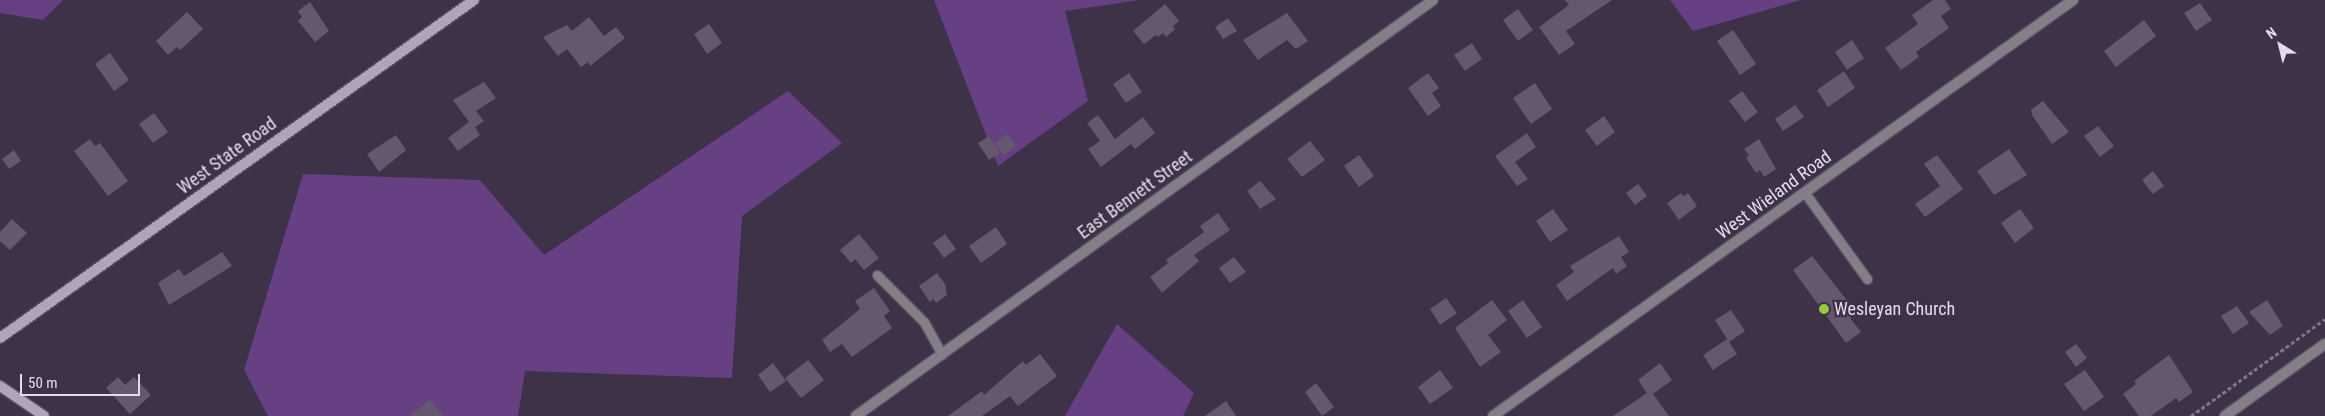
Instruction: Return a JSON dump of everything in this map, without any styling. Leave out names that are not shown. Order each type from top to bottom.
[{"type":"street","name":"West State Road","points":[[0,338],[474,0]]},
{"type":"street","name":"East Bennett Street","points":[[856,416],[1433,0]]},
{"type":"street","name":"West Wieland Road","points":[[1493,416],[2073,0]]},
{"type":"street","points":[[2225,416],[2325,344]]},
{"type":"street","points":[[0,386],[44,416]]},
{"type":"lane","points":[[1805,193],[1868,279]]},
{"type":"lane","points":[[877,276],[924,322],[942,354]]},
{"type":"path","points":[[2191,416],[2325,319]]},
{"type":"shaded area","points":[[0,0],[63,0],[43,20],[0,13]]},
{"type":"shaded area","points":[[934,0],[1140,0],[1065,11],[1088,101],[998,166]]},
{"type":"shaded area","points":[[1670,0],[1801,0],[1693,31]]},
{"type":"shaded area","points":[[788,91],[842,143],[742,216],[732,378],[525,371],[518,416],[268,416],[244,370],[303,174],[480,180],[544,255]]},
{"type":"shaded area","points":[[1117,324],[1194,393],[1183,416],[1065,416]]},
{"type":"building","points":[[1565,0],[1612,0],[1566,31],[1575,44],[1559,55],[1539,27],[1569,5]]},
{"type":"building","points":[[1933,0],[1945,0],[1951,9],[1941,16],[1949,28],[1916,52],[1919,57],[1901,70],[1885,48],[1918,24],[1912,15]]},
{"type":"building","points":[[310,2],[329,31],[315,42],[298,21],[302,17],[298,11]]},
{"type":"building","points":[[2200,3],[2212,20],[2196,31],[2184,13]]},
{"type":"building","points":[[1165,4],[1179,21],[1173,26],[1175,29],[1166,37],[1163,33],[1158,37],[1156,35],[1144,44],[1133,31]]},
{"type":"building","points":[[1518,9],[1533,30],[1518,41],[1503,20]]},
{"type":"building","points":[[187,12],[203,29],[180,50],[177,47],[168,55],[156,41]]},
{"type":"building","points":[[1287,13],[1308,41],[1296,49],[1287,40],[1258,60],[1243,40]]},
{"type":"building","points":[[589,17],[604,36],[616,27],[625,38],[590,66],[588,62],[581,67],[567,49],[558,56],[543,37],[567,25],[572,31]]},
{"type":"building","points":[[1228,18],[1237,31],[1223,39],[1215,27]]},
{"type":"building","points":[[2144,20],[2156,36],[2116,67],[2104,51]]},
{"type":"building","points":[[709,24],[722,43],[707,54],[694,34]]},
{"type":"building","points":[[1733,30],[1756,64],[1740,75],[1717,41]]},
{"type":"building","points":[[1852,40],[1864,58],[1847,70],[1835,52]]},
{"type":"building","points":[[1472,43],[1482,59],[1465,71],[1454,55]]},
{"type":"building","points":[[110,53],[129,80],[114,91],[95,64]]},
{"type":"building","points":[[1844,71],[1855,88],[1828,107],[1817,90]]},
{"type":"building","points":[[1129,73],[1142,92],[1126,103],[1113,84]]},
{"type":"building","points":[[1428,73],[1439,88],[1432,93],[1441,106],[1428,116],[1408,88]]},
{"type":"building","points":[[484,82],[496,98],[476,111],[484,121],[475,127],[480,135],[458,151],[448,138],[469,122],[453,100]]},
{"type":"building","points":[[1535,83],[1552,109],[1531,124],[1513,98]]},
{"type":"building","points":[[1742,91],[1758,112],[1745,122],[1729,101]]},
{"type":"building","points":[[2043,101],[2069,132],[2052,144],[2032,115],[2031,110]]},
{"type":"building","points":[[1795,105],[1804,117],[1783,131],[1775,119]]},
{"type":"building","points":[[154,113],[168,132],[153,143],[139,124]]},
{"type":"building","points":[[1098,115],[1115,139],[1143,117],[1155,133],[1135,149],[1131,144],[1101,167],[1088,149],[1100,141],[1087,123]]},
{"type":"building","points":[[1604,116],[1615,132],[1597,146],[1585,130]]},
{"type":"building","points":[[2098,126],[2114,146],[2100,157],[2084,136]]},
{"type":"building","points":[[1527,133],[1536,147],[1515,162],[1528,179],[1517,186],[1495,156]]},
{"type":"building","points":[[1007,134],[1016,146],[1004,155],[995,143]]},
{"type":"building","points":[[396,135],[406,150],[379,172],[367,154]]},
{"type":"building","points":[[989,136],[1000,153],[989,160],[978,143]]},
{"type":"building","points":[[90,139],[95,146],[100,143],[128,181],[108,196],[74,151]]},
{"type":"building","points":[[1759,139],[1776,169],[1764,177],[1760,170],[1756,173],[1746,158],[1749,155],[1744,149]]},
{"type":"building","points":[[1310,141],[1325,160],[1302,177],[1287,159]]},
{"type":"building","points":[[2009,149],[2027,175],[1994,195],[1977,171]]},
{"type":"building","points":[[14,150],[21,161],[9,169],[2,159]]},
{"type":"building","points":[[1359,155],[1374,176],[1359,187],[1344,166]]},
{"type":"building","points":[[1937,155],[1963,189],[1925,217],[1915,204],[1940,186],[1924,164]]},
{"type":"building","points":[[2153,171],[2164,186],[2153,194],[2142,180]]},
{"type":"building","points":[[1260,181],[1276,199],[1260,209],[1247,191]]},
{"type":"building","points":[[1638,184],[1647,196],[1635,205],[1626,193]]},
{"type":"building","points":[[1681,193],[1683,196],[1688,193],[1697,206],[1679,220],[1667,203]]},
{"type":"building","points":[[1553,209],[1568,230],[1550,242],[1536,221]]},
{"type":"building","points":[[2020,209],[2034,228],[2015,243],[2001,223]]},
{"type":"building","points":[[1218,213],[1230,230],[1194,255],[1199,261],[1162,293],[1150,277],[1168,263],[1166,260],[1204,232],[1200,226]]},
{"type":"building","points":[[12,219],[27,233],[10,250],[0,241],[0,232]]},
{"type":"building","points":[[996,227],[1007,244],[981,263],[969,246]]},
{"type":"building","points":[[859,234],[879,258],[864,270],[855,259],[851,263],[840,250]]},
{"type":"building","points":[[945,234],[956,249],[944,258],[933,243]]},
{"type":"building","points":[[1619,236],[1629,252],[1621,257],[1627,266],[1616,274],[1613,268],[1567,301],[1556,285],[1574,272],[1570,266]]},
{"type":"building","points":[[222,252],[232,266],[169,305],[158,283],[179,269],[184,276]]},
{"type":"building","points":[[1812,256],[1857,313],[1850,318],[1861,332],[1846,343],[1793,270]]},
{"type":"building","points":[[1234,257],[1246,272],[1230,283],[1219,268]]},
{"type":"building","points":[[937,273],[945,284],[947,295],[936,303],[933,299],[930,302],[919,286]]},
{"type":"building","points":[[874,288],[890,311],[884,316],[892,328],[852,357],[842,344],[830,352],[822,340],[860,309],[855,301]]},
{"type":"building","points":[[1446,298],[1457,313],[1440,325],[1430,309]]},
{"type":"building","points":[[1492,300],[1507,320],[1488,335],[1501,352],[1480,367],[1455,328]]},
{"type":"building","points":[[1523,300],[1542,327],[1527,338],[1508,311]]},
{"type":"building","points":[[2267,300],[2283,326],[2270,335],[2249,312]]},
{"type":"building","points":[[2237,306],[2249,323],[2233,334],[2221,316]]},
{"type":"building","points":[[1731,310],[1745,331],[1729,342],[1715,320]]},
{"type":"building","points":[[1727,339],[1737,354],[1713,370],[1703,355]]},
{"type":"building","points":[[2076,344],[2087,358],[2076,367],[2065,352]]},
{"type":"building","points":[[1040,354],[1057,376],[1018,406],[1010,396],[982,416],[948,416],[982,391],[984,395],[1023,361],[1026,365]]},
{"type":"building","points":[[2169,355],[2193,392],[2179,402],[2176,398],[2151,416],[2139,416],[2123,394],[2136,384],[2134,381]]},
{"type":"building","points":[[808,360],[824,380],[801,398],[785,378]]},
{"type":"building","points":[[773,363],[786,381],[770,392],[758,375]]},
{"type":"building","points":[[1660,363],[1672,380],[1653,394],[1669,416],[1613,416],[1647,393],[1638,380]]},
{"type":"building","points":[[1440,370],[1453,388],[1430,404],[1418,387]]},
{"type":"building","points":[[2085,370],[2104,397],[2084,411],[2064,384]]},
{"type":"building","points":[[118,377],[125,385],[134,377],[151,395],[130,414],[106,388]]},
{"type":"building","points":[[1316,383],[1334,407],[1322,416],[1305,392]]},
{"type":"building","points":[[430,400],[443,416],[409,416]]},
{"type":"building","points":[[1226,401],[1236,416],[1205,416]]},
{"type":"place","name":"Wesleyan Church","points":[[1824,309]]}]
